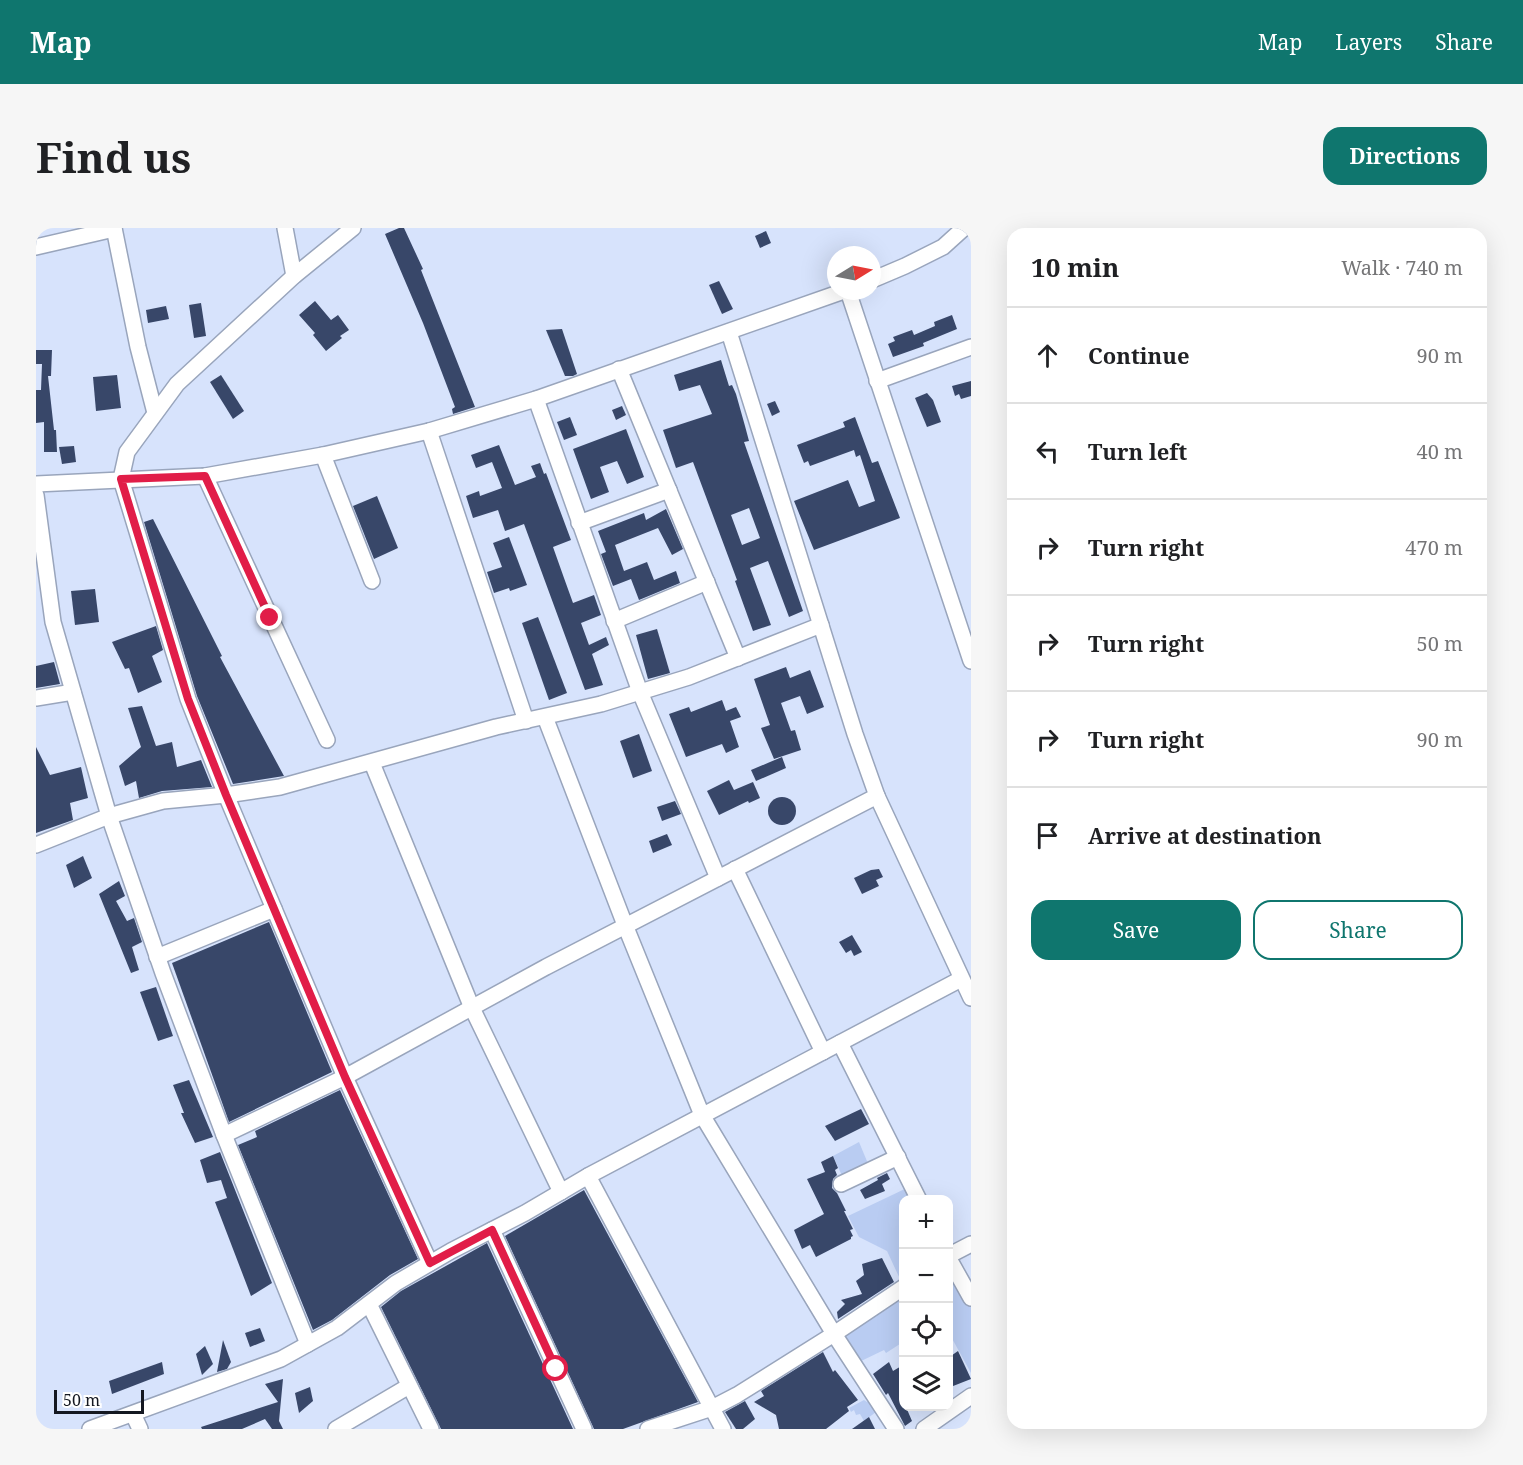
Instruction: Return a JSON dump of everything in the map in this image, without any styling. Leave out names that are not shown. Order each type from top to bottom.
[{"type":"street","points":[[36,247],[114,228],[138,347],[155,413]]},
{"type":"street","points":[[285,228],[294,276]]},
{"type":"street","points":[[353,228],[294,276],[177,384],[127,452],[121,479],[188,699],[345,1077],[430,1263]]},
{"type":"street","points":[[881,276],[943,247],[964,228]]},
{"type":"street","points":[[36,484],[205,476],[323,455],[429,431],[536,399],[827,298]]},
{"type":"street","points":[[849,300],[968,641],[971,661]]},
{"type":"street","points":[[729,332],[855,735],[877,796],[971,998]]},
{"type":"street","points":[[878,381],[971,347]]},
{"type":"street","points":[[620,369],[738,658]]},
{"type":"street","points":[[536,399],[640,692],[718,878]]},
{"type":"street","points":[[429,431],[526,721]]},
{"type":"street","points":[[323,455],[372,581]]},
{"type":"street","points":[[205,476],[327,740]]},
{"type":"street","points":[[579,523],[669,490]]},
{"type":"street","points":[[36,495],[53,622],[109,816],[224,1135],[308,1344]]},
{"type":"street","points":[[614,621],[707,582]]},
{"type":"street","points":[[36,845],[109,816],[163,801],[280,787],[496,727],[601,704],[689,677],[821,625]]},
{"type":"street","points":[[36,698],[73,692]]},
{"type":"street","points":[[545,717],[625,926],[702,1115],[834,1334],[896,1429]]},
{"type":"street","points":[[372,763],[472,1008],[561,1191]]},
{"type":"street","points":[[224,1135],[345,1077],[625,926],[877,796]]},
{"type":"street","points":[[735,869],[823,1052]]},
{"type":"street","points":[[158,957],[274,909]]},
{"type":"street","points":[[90,1429],[281,1359],[337,1328],[396,1283],[430,1263],[702,1115],[961,979]]},
{"type":"street","points":[[840,1043],[917,1195]]},
{"type":"street","points":[[841,1184],[898,1157]]},
{"type":"street","points":[[588,1176],[723,1429]]},
{"type":"street","points":[[492,1230],[584,1429]]},
{"type":"street","points":[[953,1253],[971,1244]]},
{"type":"street","points":[[953,1265],[971,1298]]},
{"type":"street","points":[[648,1429],[712,1408],[736,1395],[834,1334],[899,1290]]},
{"type":"street","points":[[369,1304],[431,1429]]},
{"type":"street","points":[[336,1429],[409,1386]]},
{"type":"street","points":[[924,1429],[971,1396]]},
{"type":"street","points":[[133,1414],[141,1429]]},
{"type":"shaded area","points":[[859,1142],[869,1166],[844,1180],[833,1156]]},
{"type":"shaded area","points":[[909,1187],[914,1195],[899,1195],[899,1277],[887,1251],[859,1237],[848,1216]]},
{"type":"shaded area","points":[[953,1271],[971,1302],[971,1373],[953,1340]]},
{"type":"shaded area","points":[[899,1293],[899,1345],[886,1353],[884,1350],[857,1363],[839,1335]]},
{"type":"shaded area","points":[[864,1400],[867,1402],[872,1400],[880,1409],[864,1421],[860,1414],[856,1415],[854,1410],[851,1412],[849,1408]]},
{"type":"building","points":[[404,228],[423,269],[421,270],[475,407],[453,414],[452,409],[455,407],[423,323],[385,234]]},
{"type":"building","points":[[766,231],[771,243],[760,248],[755,236]]},
{"type":"building","points":[[719,281],[733,309],[722,314],[709,285]]},
{"type":"building","points":[[315,301],[331,320],[338,315],[349,330],[326,351],[313,335],[315,333],[299,315]]},
{"type":"building","points":[[201,303],[206,336],[194,338],[189,305]]},
{"type":"building","points":[[166,306],[169,319],[148,323],[146,310]]},
{"type":"building","points":[[952,315],[957,329],[923,343],[924,346],[893,357],[888,344],[895,341],[893,337],[912,330],[914,335],[935,326],[934,322]]},
{"type":"building","points":[[562,329],[577,374],[573,376],[565,376],[546,330]]},
{"type":"building","points":[[36,350],[52,350],[51,376],[48,376],[57,452],[44,452],[44,422],[36,423],[36,390],[41,390],[42,364],[36,364]]},
{"type":"building","points":[[721,360],[729,386],[732,385],[736,394],[749,441],[744,442],[803,611],[789,617],[768,561],[750,568],[771,625],[753,631],[735,581],[737,580],[693,462],[676,468],[663,430],[712,414],[700,385],[679,391],[674,375]],"holes":[[[749,508],[760,538],[742,545],[731,515]]]},
{"type":"building","points":[[117,375],[121,408],[96,411],[93,377]]},
{"type":"building","points":[[221,375],[244,411],[233,419],[210,382]]},
{"type":"building","points":[[971,381],[971,396],[961,399],[959,394],[955,396],[952,386]]},
{"type":"building","points":[[927,393],[933,400],[941,422],[927,427],[915,398]]},
{"type":"building","points":[[775,401],[780,412],[772,416],[767,404]]},
{"type":"building","points":[[622,406],[626,415],[616,420],[612,410]]},
{"type":"building","points":[[570,417],[577,435],[564,440],[557,422]]},
{"type":"building","points":[[855,417],[872,463],[878,461],[900,518],[814,550],[794,501],[848,480],[859,507],[875,501],[860,455],[856,457],[854,450],[810,466],[808,461],[804,463],[797,445],[845,427],[843,422]]},
{"type":"building","points":[[626,429],[644,477],[627,484],[617,461],[600,467],[609,492],[591,499],[573,449]]},
{"type":"building","points":[[499,445],[515,485],[536,477],[531,466],[540,463],[544,474],[546,473],[571,540],[553,547],[573,603],[594,595],[601,615],[581,623],[589,645],[606,637],[609,645],[592,654],[603,685],[585,690],[524,524],[505,531],[498,510],[473,518],[466,496],[479,491],[480,496],[502,488],[492,462],[476,468],[471,455]]},
{"type":"building","points":[[74,446],[76,462],[62,464],[59,447]]},
{"type":"building","points":[[377,496],[398,548],[374,559],[353,506]]},
{"type":"building","points":[[666,509],[683,549],[672,555],[658,528],[615,545],[624,571],[647,562],[654,580],[676,571],[680,583],[639,600],[631,579],[613,586],[601,554],[606,552],[598,531],[644,513],[646,520]]},
{"type":"building","points":[[153,519],[222,656],[220,657],[284,776],[233,784],[197,696],[144,522]]},
{"type":"building","points":[[509,537],[527,585],[510,591],[509,588],[494,593],[487,572],[502,567],[493,543]]},
{"type":"building","points":[[95,589],[99,622],[75,625],[71,591]]},
{"type":"building","points":[[538,617],[567,693],[549,700],[522,623]]},
{"type":"building","points":[[156,626],[163,650],[152,656],[162,682],[138,693],[129,668],[125,669],[112,642]]},
{"type":"building","points":[[657,629],[670,673],[648,679],[636,635]]},
{"type":"building","points":[[54,662],[60,684],[36,688],[36,666]]},
{"type":"building","points":[[786,667],[790,678],[810,670],[824,707],[807,714],[800,696],[781,703],[791,731],[795,730],[801,750],[774,759],[761,728],[770,725],[754,679]]},
{"type":"building","points":[[722,700],[726,711],[736,707],[741,717],[730,721],[739,747],[726,753],[722,744],[686,757],[669,714],[689,707],[691,712]]},
{"type":"building","points":[[142,706],[156,746],[172,742],[177,767],[201,760],[212,787],[162,791],[139,798],[136,781],[125,786],[119,766],[141,747],[128,708]]},
{"type":"building","points":[[639,734],[652,771],[633,778],[620,741]]},
{"type":"building","points":[[36,747],[50,775],[81,767],[88,798],[70,803],[73,820],[36,833]]},
{"type":"building","points":[[782,757],[786,768],[756,781],[751,770]]},
{"type":"building","points":[[729,780],[734,790],[753,782],[760,798],[749,803],[748,801],[719,815],[707,791]]},
{"type":"building","points":[[782,797],[792,801],[796,811],[792,821],[782,825],[772,821],[768,811],[772,801]]},
{"type":"building","points":[[675,801],[681,814],[662,821],[657,807]]},
{"type":"building","points":[[667,834],[672,845],[653,853],[649,841]]},
{"type":"building","points":[[83,856],[92,878],[74,888],[66,865]]},
{"type":"building","points":[[879,869],[883,877],[876,880],[879,886],[862,894],[854,878]]},
{"type":"building","points":[[119,881],[125,896],[116,901],[127,921],[134,918],[142,942],[132,947],[139,970],[131,973],[99,894]]},
{"type":"building","points":[[269,922],[332,1072],[229,1122],[172,963]]},
{"type":"building","points":[[852,935],[862,952],[854,956],[851,950],[846,953],[839,942]]},
{"type":"building","points":[[156,987],[173,1036],[158,1041],[140,992]]},
{"type":"building","points":[[189,1080],[213,1137],[195,1143],[181,1113],[184,1113],[173,1085]]},
{"type":"building","points":[[340,1090],[418,1259],[390,1275],[332,1320],[313,1330],[238,1145],[257,1137],[255,1131]]},
{"type":"building","points":[[861,1109],[869,1124],[835,1141],[825,1126]]},
{"type":"building","points":[[220,1152],[272,1283],[251,1296],[215,1202],[227,1198],[221,1180],[207,1183],[200,1160]]},
{"type":"building","points":[[833,1156],[838,1168],[835,1170],[837,1175],[833,1179],[832,1188],[846,1211],[844,1211],[853,1229],[850,1230],[853,1236],[816,1257],[810,1245],[802,1249],[794,1230],[824,1214],[807,1179],[825,1172],[821,1162]]},
{"type":"building","points":[[887,1173],[890,1179],[882,1184],[885,1191],[865,1199],[860,1190]]},
{"type":"building","points":[[584,1190],[698,1402],[623,1429],[594,1429],[505,1236]]},
{"type":"building","points":[[487,1243],[573,1429],[441,1429],[381,1307],[401,1291]]},
{"type":"building","points":[[882,1258],[894,1282],[838,1319],[837,1312],[845,1304],[841,1300],[862,1294],[856,1281],[864,1275],[862,1264]]},
{"type":"building","points":[[260,1328],[265,1341],[250,1347],[245,1333]]},
{"type":"building","points":[[223,1340],[231,1362],[227,1369],[217,1372]]},
{"type":"building","points":[[205,1346],[213,1364],[202,1375],[196,1354]]},
{"type":"building","points":[[958,1351],[971,1379],[953,1386],[953,1357]]},
{"type":"building","points":[[823,1352],[833,1372],[835,1370],[858,1400],[847,1407],[849,1411],[826,1429],[779,1429],[776,1415],[754,1402],[764,1396],[761,1391]]},
{"type":"building","points":[[162,1362],[164,1374],[112,1394],[109,1381]]},
{"type":"building","points":[[889,1362],[893,1371],[899,1367],[899,1411],[908,1411],[912,1421],[905,1426],[888,1393],[886,1395],[873,1374]]},
{"type":"building","points":[[283,1379],[279,1421],[283,1429],[272,1429],[265,1419],[242,1429],[202,1429],[201,1427],[278,1402],[265,1384]]},
{"type":"building","points":[[310,1387],[313,1401],[299,1413],[295,1393]]},
{"type":"building","points":[[745,1401],[755,1419],[743,1429],[736,1429],[725,1412]]},
{"type":"building","points":[[869,1417],[875,1429],[852,1429]]},
{"type":"route","points":[[270,618],[205,476],[121,479],[188,699],[345,1077],[430,1263],[492,1230],[556,1369]]}]
